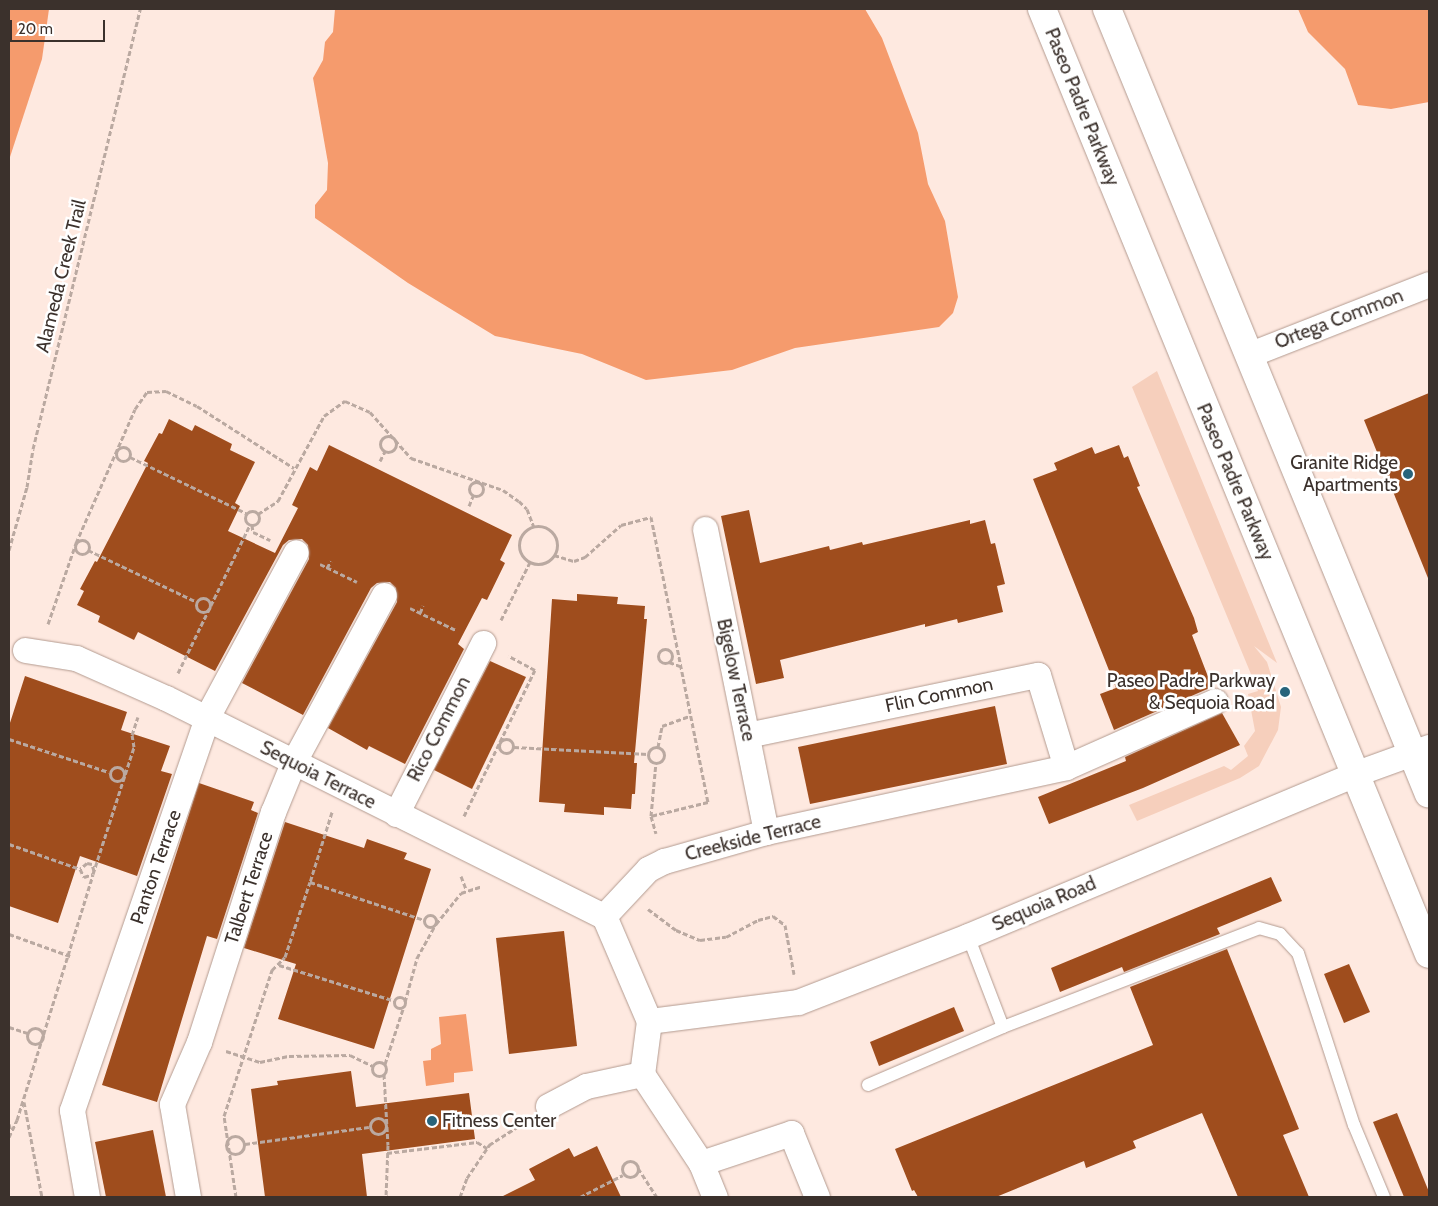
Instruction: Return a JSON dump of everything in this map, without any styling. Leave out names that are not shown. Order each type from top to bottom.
[{"type":"main road","name":"Paseo Padre Parkway","points":[[1042,9],[1159,299],[1357,773],[1429,954]]},
{"type":"main road","points":[[1107,9],[1248,355],[1421,751],[1429,794]]},
{"type":"street","name":"Ortega Common","points":[[1248,355],[1429,284]]},
{"type":"street","name":"Bigelow Terrace","points":[[705,529],[766,832]]},
{"type":"street","name":"Panton Terrace","points":[[88,1197],[72,1110],[207,717],[296,552]]},
{"type":"street","name":"Talbert Terrace","points":[[188,1197],[172,1104],[199,1042],[273,812],[293,763],[384,595]]},
{"type":"street","name":"Rico Common","points":[[396,814],[494,642]]},
{"type":"street","name":"Sequoia Terrace","points":[[34,650],[76,658],[207,717],[293,763],[604,916]]},
{"type":"street","name":"Flin Common","points":[[747,735],[1038,675],[1066,766]]},
{"type":"street","name":"Creekside Terrace","points":[[604,916],[648,869],[664,861],[766,832],[1066,766],[1215,701]]},
{"type":"street","name":"Sequoia Road","points":[[649,1021],[798,1002],[968,936],[1357,773],[1421,751]]},
{"type":"street","points":[[604,916],[649,1021],[642,1074],[701,1163],[715,1197]]},
{"type":"street","points":[[548,1106],[586,1086],[642,1074]]},
{"type":"street","points":[[701,1163],[791,1133],[817,1197]]},
{"type":"lane","points":[[868,1085],[1003,1027],[1259,928],[1280,934],[1298,953],[1354,1125],[1384,1197]]},
{"type":"lane","points":[[968,936],[1003,1027]]},
{"type":"path","name":"Alameda Creek Trail","points":[[9,550],[27,487],[35,439],[140,9]]},
{"type":"path","points":[[34,650],[48,623],[76,543],[116,451],[143,396],[159,390],[197,406],[294,468]]},
{"type":"path","points":[[258,514],[278,501],[294,468],[324,416],[345,402],[354,402],[370,412],[411,458],[503,490],[527,509],[534,527]]},
{"type":"path","points":[[385,450],[380,445],[382,438],[394,439]]},
{"type":"path","points":[[385,450],[394,448],[394,439]]},
{"type":"path","points":[[116,451],[126,447],[130,457],[246,513]]},
{"type":"path","points":[[380,461],[385,450]]},
{"type":"path","points":[[116,451],[116,456],[121,461],[130,457]]},
{"type":"path","points":[[473,496],[483,492],[478,482]]},
{"type":"path","points":[[469,506],[473,496],[470,485],[478,482]]},
{"type":"path","points":[[250,525],[244,520],[246,513],[252,510],[258,514]]},
{"type":"path","points":[[9,1135],[23,1099],[70,956],[123,776],[134,747],[132,735],[210,608],[250,525],[257,523],[258,514]]},
{"type":"path","points":[[554,555],[574,561],[585,557],[621,525],[651,517],[708,802],[651,816]]},
{"type":"path","points":[[534,527],[544,527],[554,535],[557,546],[554,555],[543,563],[530,562],[522,555],[519,542],[525,531],[534,527]]},
{"type":"path","points":[[76,543],[86,541],[88,550]]},
{"type":"path","points":[[76,543],[80,553],[88,550],[196,602],[207,599],[210,608]]},
{"type":"path","points":[[327,568],[331,561]]},
{"type":"path","points":[[452,841],[535,670],[494,642],[530,562]]},
{"type":"path","points":[[196,602],[200,612],[210,608]]},
{"type":"path","points":[[420,613],[423,606]]},
{"type":"path","points":[[670,651],[676,644]]},
{"type":"path","points":[[670,651],[662,648],[657,656],[661,662],[669,662],[680,666]]},
{"type":"path","points":[[669,662],[672,655],[670,651]]},
{"type":"path","points":[[664,861],[651,816],[656,762],[663,757],[658,747],[662,726],[690,716]]},
{"type":"path","points":[[9,739],[109,772],[118,767],[124,771],[121,780],[113,781],[109,772]]},
{"type":"path","points":[[500,742],[509,739],[514,747]]},
{"type":"path","points":[[500,742],[503,752],[510,752],[514,747]]},
{"type":"path","points":[[514,747],[648,754]]},
{"type":"path","points":[[656,762],[649,759],[648,754],[650,749],[658,747]]},
{"type":"path","points":[[236,1197],[226,1146],[224,1116],[272,970],[279,965],[310,882],[333,809]]},
{"type":"path","points":[[464,816],[472,821]]},
{"type":"path","points":[[9,844],[80,869],[84,877],[94,872]]},
{"type":"path","points":[[80,869],[87,863],[92,864],[94,872]]},
{"type":"path","points":[[310,882],[424,920],[430,928],[436,924]]},
{"type":"path","points":[[386,1197],[385,1064],[417,958],[436,924],[461,893],[475,890],[485,882]]},
{"type":"path","points":[[626,892],[676,930],[700,940],[726,937],[758,920],[773,916],[785,925],[798,1002]]},
{"type":"path","points":[[424,920],[428,916],[434,916],[436,924]]},
{"type":"path","points":[[9,934],[70,956]]},
{"type":"path","points":[[279,965],[395,1001]]},
{"type":"path","points":[[395,1001],[400,997],[404,1004]]},
{"type":"path","points":[[395,1001],[397,1007],[404,1004]]},
{"type":"path","points":[[9,1027],[28,1034]]},
{"type":"path","points":[[38,1028],[42,1038],[39,1042],[31,1043],[28,1034],[30,1029],[38,1028]]},
{"type":"path","points":[[199,1042],[260,1062],[289,1056],[350,1055],[373,1066]]},
{"type":"path","points":[[373,1066],[378,1062],[385,1064]]},
{"type":"path","points":[[373,1066],[375,1074],[384,1074]]},
{"type":"path","points":[[23,1099],[42,1197]]},
{"type":"path","points":[[460,1197],[467,1178],[487,1148],[548,1106]]},
{"type":"path","points":[[369,1127],[372,1120],[377,1118],[386,1126]]},
{"type":"path","points":[[9,1124],[9,1135]]},
{"type":"path","points":[[369,1127],[372,1132],[380,1135],[386,1126]]},
{"type":"path","points":[[245,1144],[369,1127]]},
{"type":"path","points":[[226,1146],[233,1136],[239,1137],[245,1144]]},
{"type":"path","points":[[387,1153],[477,1142],[487,1148]]},
{"type":"path","points":[[226,1146],[230,1153],[236,1154],[242,1152],[245,1144]]},
{"type":"path","points":[[623,1175],[622,1167],[625,1162],[633,1161],[656,1197]]},
{"type":"path","points":[[580,1197],[623,1175],[634,1177],[638,1167]]},
{"type":"shaded area","points":[[9,9],[49,9],[42,59],[9,160]]},
{"type":"shaded area","points":[[335,9],[865,9],[882,38],[918,133],[928,184],[945,221],[958,297],[953,313],[939,327],[795,348],[732,370],[646,380],[582,354],[495,336],[408,283],[315,218],[315,205],[327,190],[328,163],[313,78],[323,60],[325,42],[333,32]]},
{"type":"shaded area","points":[[1298,9],[1429,9],[1429,102],[1391,109],[1358,105],[1345,69],[1308,32]]},
{"type":"shaded area","points":[[1157,371],[1277,663],[1254,646],[1267,662],[1281,707],[1278,730],[1259,766],[1240,778],[1137,821],[1129,805],[1224,766],[1231,770],[1248,756],[1244,746],[1255,731],[1248,694],[1258,691],[1132,387]]},
{"type":"shaded area","points":[[466,1014],[473,1071],[454,1073],[454,1082],[426,1086],[423,1061],[431,1060],[431,1049],[441,1044],[439,1017]]},
{"type":"building","name":"Granite Ridge Apartments","points":[[1429,393],[1429,578],[1428,578],[1364,420]]},
{"type":"building","points":[[169,419],[192,431],[195,425],[232,444],[230,450],[255,462],[235,503],[240,506],[228,531],[275,553],[298,508],[292,505],[310,467],[317,471],[329,445],[512,535],[500,560],[505,563],[487,600],[482,598],[458,644],[464,649],[405,764],[369,746],[367,750],[328,728],[397,602],[396,588],[390,582],[377,583],[371,588],[303,715],[242,683],[309,559],[308,545],[302,539],[289,540],[283,545],[215,671],[138,632],[134,640],[98,622],[100,616],[77,605],[84,591],[80,589],[95,561],[97,562],[148,463],[144,461],[159,433],[162,434]]},
{"type":"building","points":[[1119,445],[1124,458],[1128,456],[1140,486],[1137,487],[1194,618],[1198,632],[1192,635],[1212,687],[1114,730],[1100,694],[1116,688],[1033,479],[1057,470],[1054,463],[1092,447],[1095,454]]},
{"type":"building","points":[[749,510],[760,563],[829,546],[830,550],[862,542],[863,545],[970,520],[970,524],[985,520],[991,544],[995,543],[1005,584],[997,586],[1003,612],[958,623],[957,619],[925,627],[925,624],[780,660],[784,678],[756,684],[721,516]]},
{"type":"building","points":[[577,594],[618,597],[617,604],[645,606],[644,619],[647,619],[634,763],[637,763],[635,794],[632,794],[631,809],[604,807],[604,815],[564,812],[565,804],[539,802],[552,599],[577,601]]},
{"type":"building","points":[[490,661],[526,677],[472,789],[434,770]]},
{"type":"building","points":[[25,676],[127,712],[121,730],[170,746],[161,771],[172,774],[137,876],[80,856],[58,923],[9,906],[9,726]]},
{"type":"building","points":[[995,706],[1007,764],[810,804],[798,747]]},
{"type":"building","points":[[1222,713],[1240,745],[1143,788],[1049,824],[1038,797],[1126,761],[1125,757]]},
{"type":"building","points":[[199,783],[254,802],[251,810],[258,813],[217,939],[207,936],[157,1102],[102,1085]]},
{"type":"building","points":[[285,822],[364,848],[367,839],[407,853],[404,859],[431,869],[374,1049],[278,1019],[296,964],[244,948]]},
{"type":"building","points":[[1271,877],[1282,901],[1217,928],[1220,934],[1124,972],[1122,967],[1060,992],[1051,968]]},
{"type":"building","points":[[564,931],[577,1046],[509,1054],[496,938]]},
{"type":"building","points":[[1227,949],[1299,1129],[1283,1135],[1309,1197],[1238,1197],[1202,1113],[1133,1141],[1136,1148],[1086,1168],[1084,1161],[996,1197],[918,1197],[914,1190],[912,1191],[895,1149],[1153,1045],[1130,987]]},
{"type":"building","points":[[1349,964],[1370,1012],[1344,1023],[1324,974]]},
{"type":"building","points":[[954,1007],[964,1031],[879,1066],[870,1042]]},
{"type":"building","points":[[351,1071],[356,1107],[469,1093],[475,1139],[362,1154],[367,1197],[265,1197],[251,1089],[278,1085],[277,1081]]},
{"type":"building","points":[[1397,1113],[1429,1192],[1429,1197],[1404,1197],[1373,1122]]},
{"type":"building","points":[[153,1130],[166,1197],[106,1197],[95,1142]]},
{"type":"building","points":[[597,1146],[621,1197],[501,1197],[535,1180],[529,1169],[569,1148],[574,1157]]},
{"type":"place","name":"Granite Ridge Apartments","points":[[1408,474]]},
{"type":"place","name":"Paseo Padre Parkway & Sequoia Road","points":[[1285,692]]},
{"type":"place","name":"Fitness Center","points":[[432,1121]]}]
